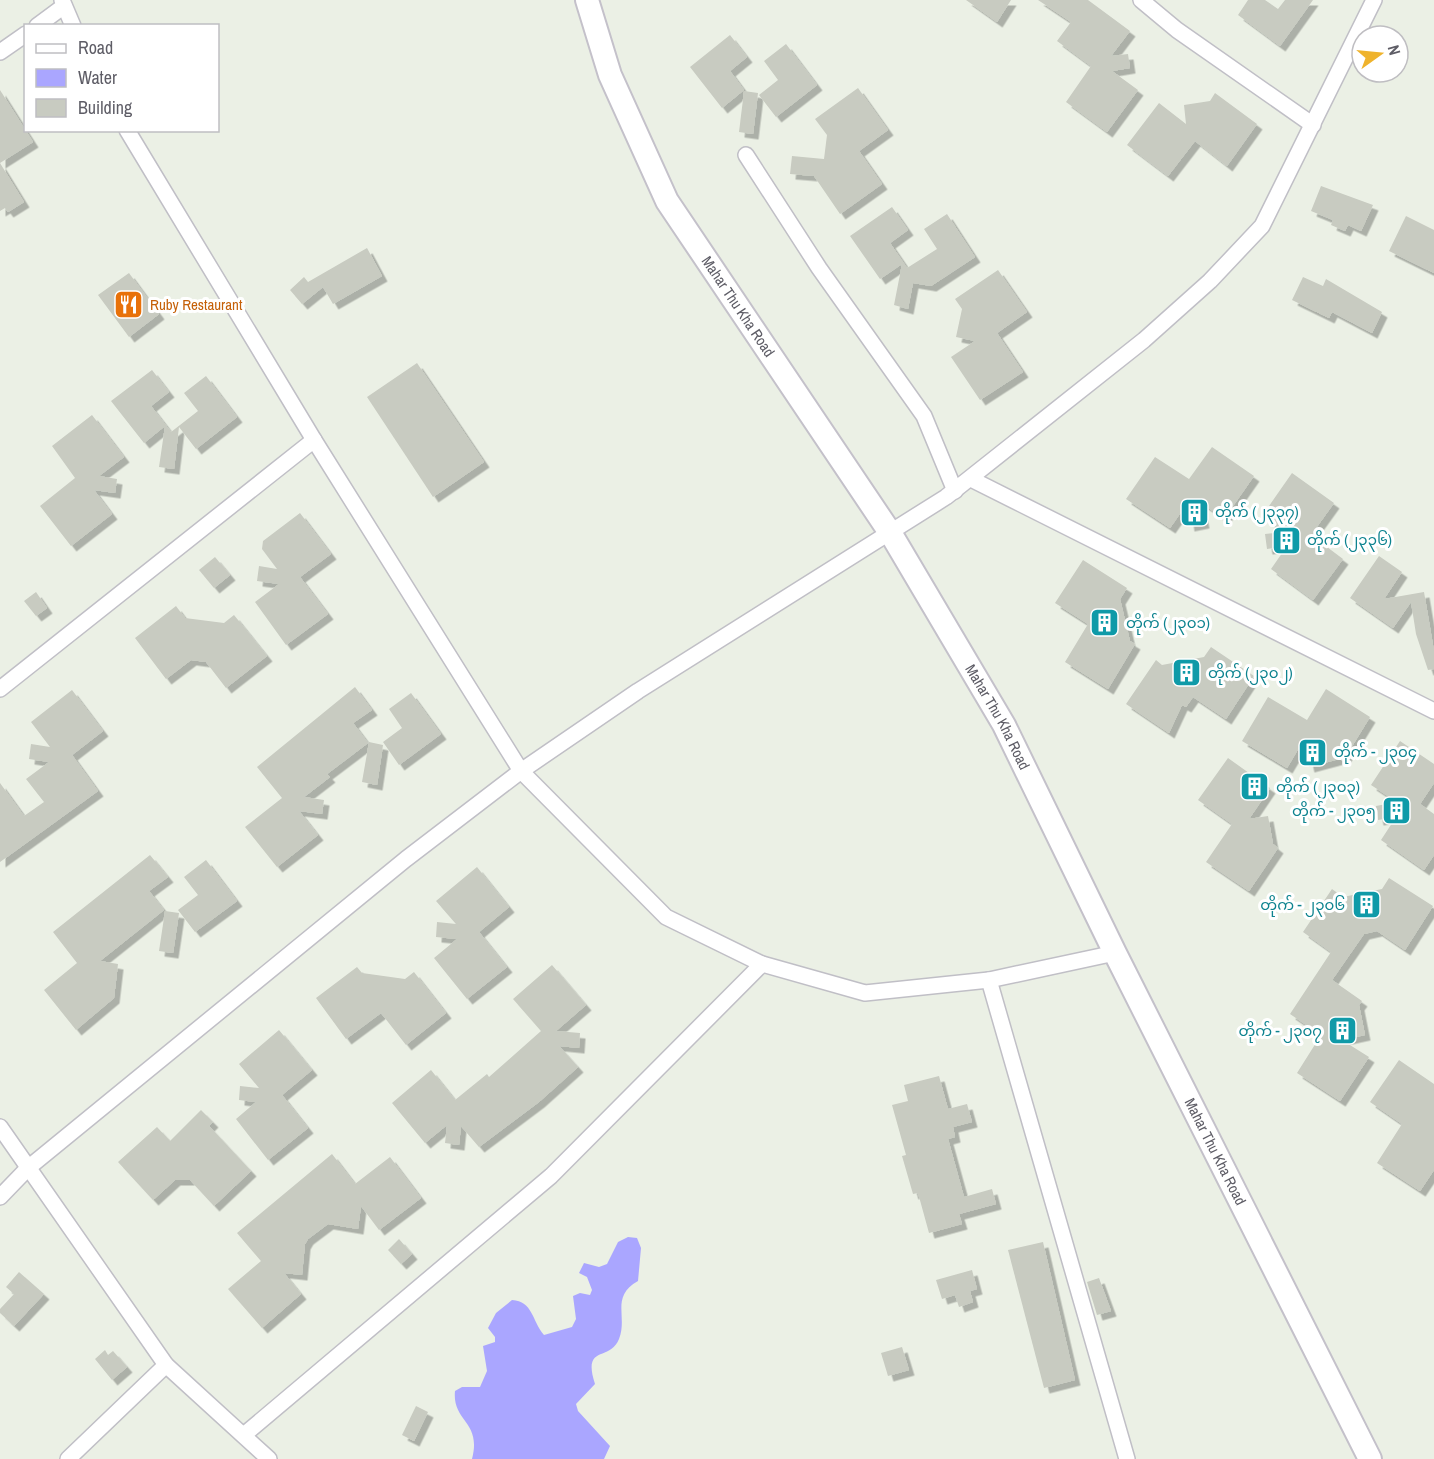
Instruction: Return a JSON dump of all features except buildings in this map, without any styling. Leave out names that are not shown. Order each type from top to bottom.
[{"type":"main road","name":"Mahar Thu Kha Road","points":[[586,0],[610,75],[667,201],[891,534],[1004,725],[1115,953],[1370,1459]]},
{"type":"street","points":[[1141,0],[1177,30],[1313,125]]},
{"type":"street","points":[[0,1197],[28,1168],[406,859],[521,771],[638,692],[891,534],[971,479],[1144,340],[1243,248],[1262,225],[1374,0]]},
{"type":"street","points":[[39,24],[63,3],[72,24]]},
{"type":"street","points":[[0,52],[24,34]]},
{"type":"street","points":[[128,132],[314,440],[521,771],[666,917],[762,964],[865,993],[989,980],[1115,953]]},
{"type":"street","points":[[746,155],[819,268],[924,416],[955,490]]},
{"type":"street","points":[[0,689],[314,440]]},
{"type":"street","points":[[971,479],[1434,711]]},
{"type":"street","points":[[244,1434],[551,1176],[762,964]]},
{"type":"street","points":[[989,980],[1127,1459]]},
{"type":"street","points":[[0,1127],[166,1365],[205,1402],[244,1434],[267,1459]]},
{"type":"street","points":[[68,1459],[166,1365]]},
{"type":"water","points":[[628,1237],[637,1238],[641,1248],[638,1281],[624,1294],[622,1300],[619,1339],[610,1350],[595,1358],[592,1363],[592,1372],[595,1384],[576,1404],[578,1411],[610,1446],[604,1459],[472,1459],[473,1437],[458,1409],[455,1391],[462,1387],[480,1387],[487,1371],[483,1346],[495,1342],[495,1337],[488,1328],[496,1313],[512,1300],[519,1301],[528,1308],[544,1335],[572,1327],[576,1319],[573,1296],[580,1293],[590,1295],[592,1290],[587,1277],[579,1273],[584,1263],[599,1267],[607,1264],[618,1242]]},
{"type":"place","name":"Ruby Restaurant","points":[[129,305]]},
{"type":"place","name":"တိုက် (၂၃၃၇)","points":[[1194,512]]},
{"type":"place","name":"တိုက် (၂၃၃၆)","points":[[1286,540]]},
{"type":"place","name":"တိုက် (၂၃၀၁)","points":[[1105,623]]},
{"type":"place","name":"တိုက် (၂၃၀၂)","points":[[1187,673]]},
{"type":"place","name":"တိုက် - ၂၃၀၄","points":[[1313,752]]},
{"type":"place","name":"တိုက် (၂၃၀၃)","points":[[1255,787]]},
{"type":"place","name":"တိုက် - ၂၃၀၅","points":[[1397,811]]},
{"type":"place","name":"တိုက် - ၂၃၀၆","points":[[1366,905]]},
{"type":"place","name":"တိုက် - ၂၃၀၇","points":[[1343,1031]]}]
